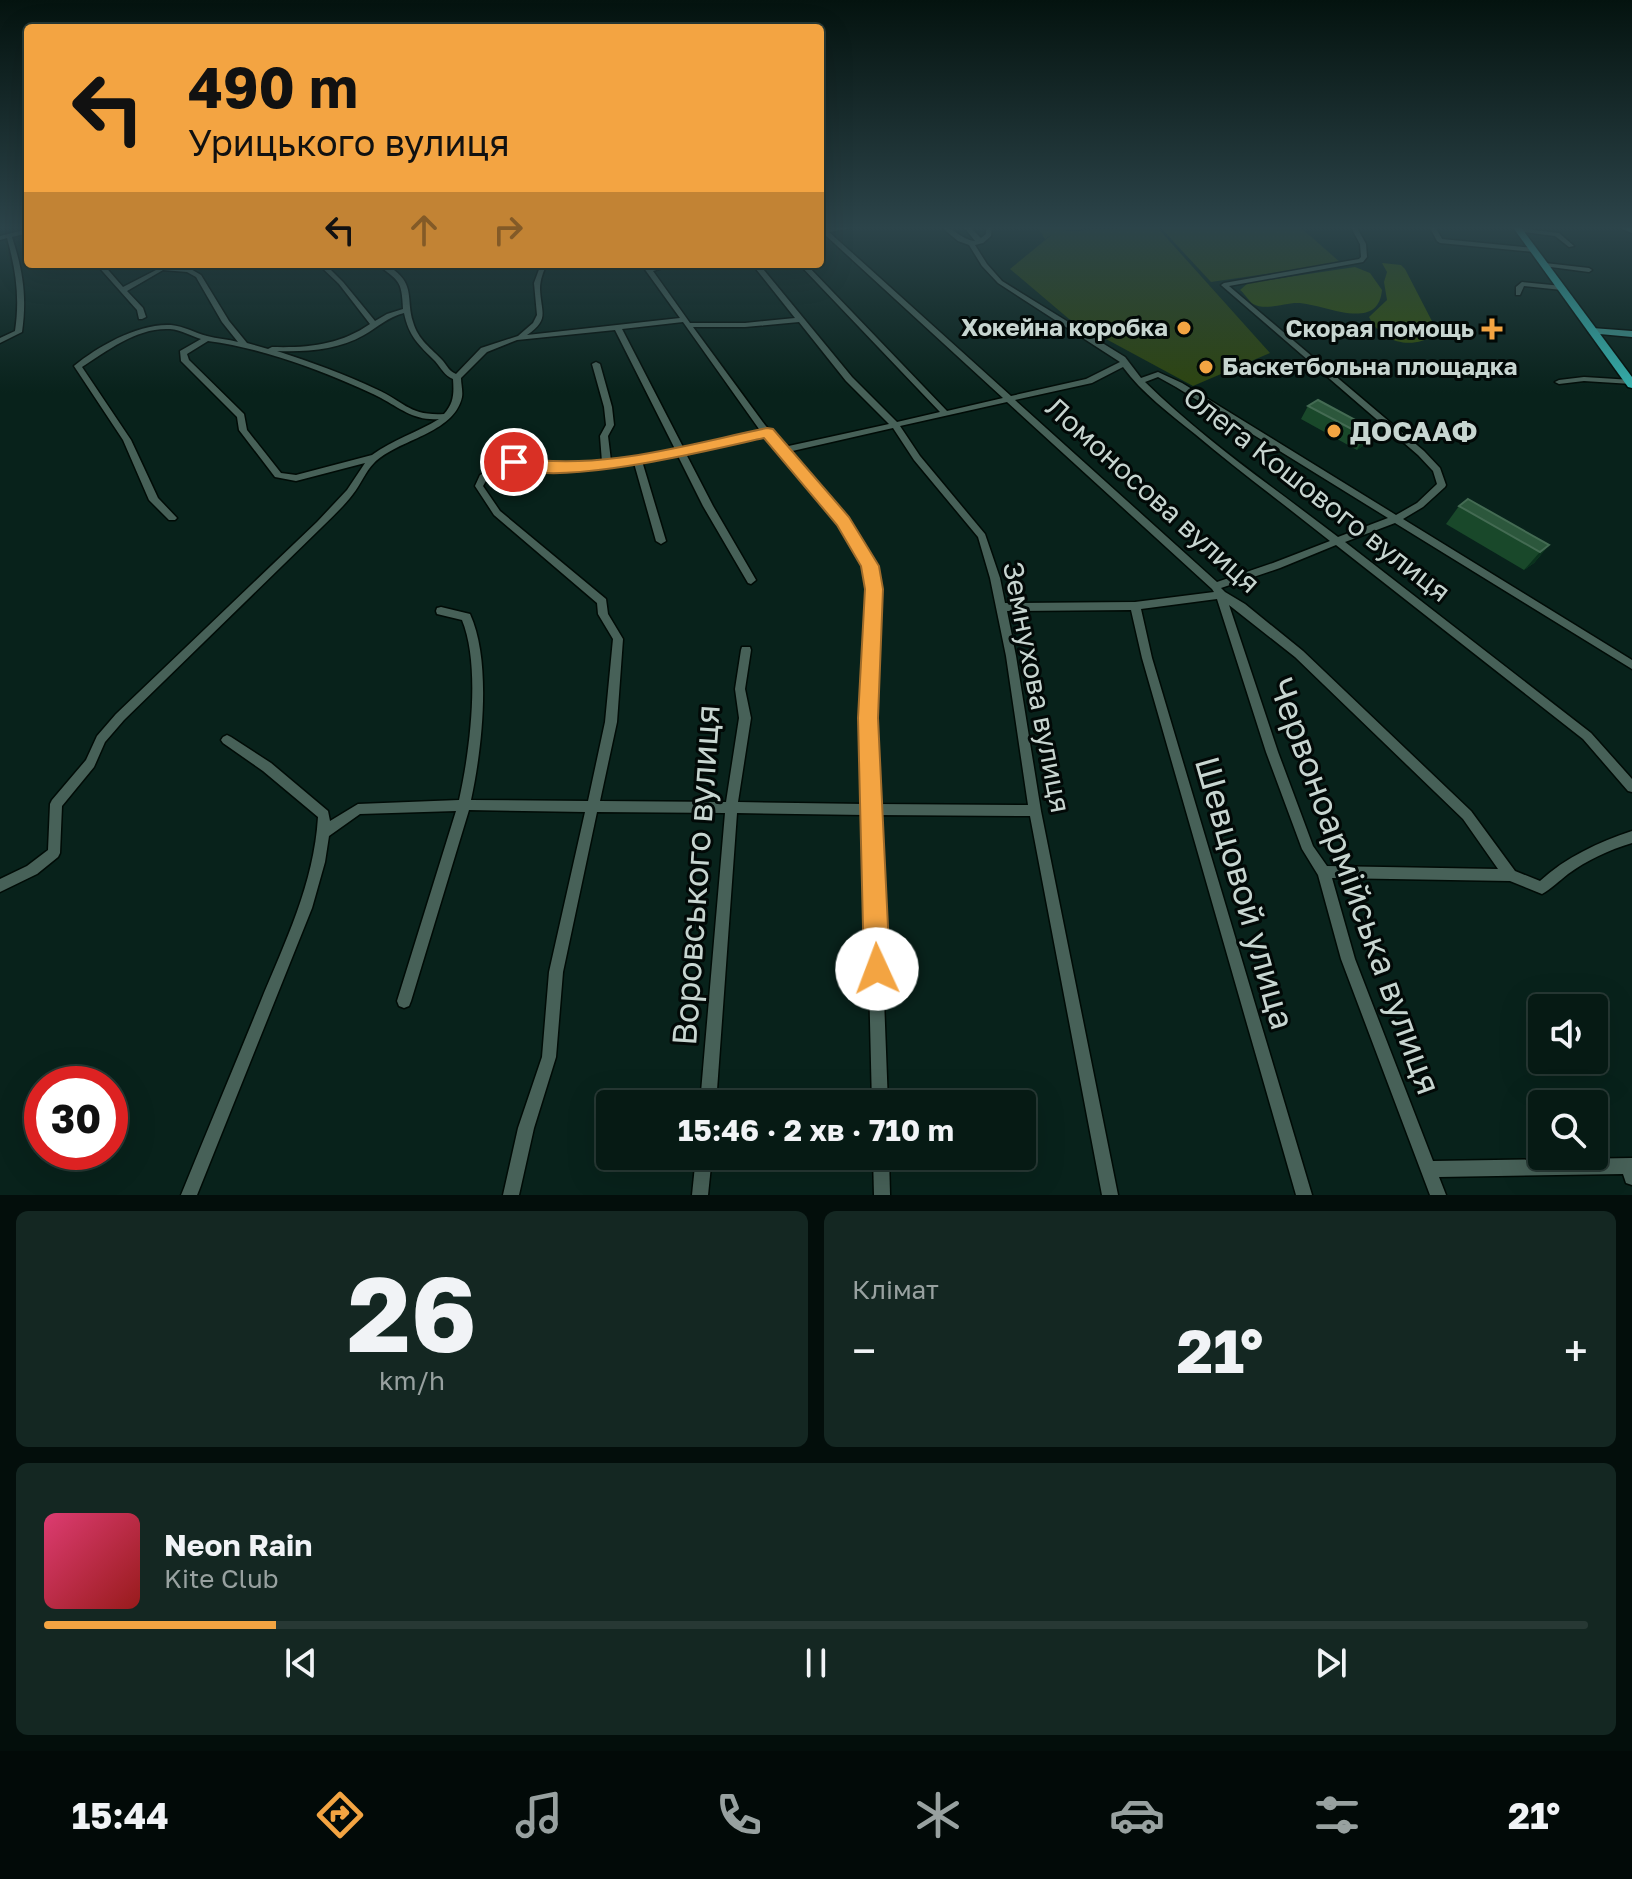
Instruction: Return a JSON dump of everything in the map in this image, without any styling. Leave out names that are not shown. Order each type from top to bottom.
[{"type":"highway","points":[[1557,282],[1631,383]]},
{"type":"main road","points":[[1592,331],[1632,334]]},
{"type":"street","points":[[0,341],[18,332],[23,301],[21,282]]},
{"type":"street","points":[[115,282],[140,310],[142,317]]},
{"type":"street","points":[[123,290],[137,282]]},
{"type":"street","points":[[202,282],[226,322],[244,344]]},
{"type":"street","points":[[340,282],[373,323]]},
{"type":"street","points":[[403,282],[406,286],[404,311],[418,341],[441,361],[447,373],[457,378]]},
{"type":"street","points":[[207,339],[183,353],[185,361],[241,416],[243,430],[278,475],[296,478],[373,458],[418,436],[446,416],[457,403],[457,378],[484,350],[533,328],[543,308],[537,290],[539,282]]},
{"type":"street","points":[[657,282],[767,432],[843,521],[870,566],[874,589],[868,718],[880,1090]]},
{"type":"street","name":"Земнухова вулиця","points":[[769,282],[849,379],[895,425],[917,458],[982,536],[1001,607],[1035,811],[1110,1195]]},
{"type":"street","points":[[819,282],[945,413]]},
{"type":"street","name":"Ломоносова вулиця","points":[[880,282],[1218,591],[1299,654],[1467,815],[1510,875]]},
{"type":"street","name":"Олега Кошового вулиця","points":[[1000,282],[1023,293],[1122,359],[1140,381],[1215,446],[1587,736],[1632,787]]},
{"type":"street","points":[[1001,607],[1135,606],[1218,591],[1397,519],[1433,495],[1442,485],[1437,470],[1421,453],[1224,285],[1242,282]]},
{"type":"street","points":[[1518,294],[1522,284],[1562,288]]},
{"type":"street","points":[[260,349],[326,347],[352,338],[367,331],[373,323],[404,311]]},
{"type":"street","points":[[516,338],[617,326],[686,322],[745,325],[798,320]]},
{"type":"street","points":[[617,326],[751,580]]},
{"type":"street","points":[[172,518],[154,500],[127,440],[78,366],[123,339],[175,327],[207,339],[260,349],[377,392],[416,417],[446,416]]},
{"type":"street","points":[[596,364],[610,425],[604,436],[607,464]]},
{"type":"street","points":[[784,450],[1089,381],[1123,364]]},
{"type":"street","points":[[1140,381],[1158,374],[1169,380],[1632,665]]},
{"type":"street","points":[[1559,382],[1584,379],[1631,383]]},
{"type":"street","points":[[511,1195],[526,1128],[549,1057],[556,972],[611,722],[618,639],[603,614],[602,602],[497,513],[479,486],[483,477],[514,462],[549,468],[607,464],[681,452],[767,432]]},
{"type":"street","points":[[0,886],[32,870],[54,853],[56,804],[90,763],[101,739],[120,717],[320,524],[350,491],[373,458]]},
{"type":"street","points":[[637,460],[661,541]]},
{"type":"street","name":"Червоноармійська вулиця","points":[[1218,591],[1308,849],[1324,872],[1348,959],[1438,1195]]},
{"type":"street","name":"Шевцовой улица","points":[[1135,606],[1304,1195]]},
{"type":"street","points":[[404,1001],[464,805],[479,665],[471,624],[466,617],[441,611]]},
{"type":"street","name":"Воровського вулиця","points":[[709,1090],[731,810],[745,718],[740,689],[746,650]]},
{"type":"street","points":[[189,1195],[289,949],[319,865],[324,832],[324,815],[267,767],[227,740]]},
{"type":"street","points":[[324,832],[358,809],[464,805],[1035,811]]},
{"type":"street","points":[[1324,872],[1510,875],[1542,888],[1551,878],[1602,846],[1632,837]]},
{"type":"street","points":[[1428,1169],[1630,1169]]},
{"type":"street","points":[[700,1195],[703,1170]]},
{"type":"street","points":[[881,1170],[882,1195]]},
{"type":"green space","points":[[1025,282],[1206,282],[1270,353],[1193,386],[1069,319]]},
{"type":"green space","points":[[1376,282],[1382,290],[1378,303],[1371,311],[1348,313],[1297,303],[1258,306],[1251,303],[1240,290],[1248,283]]},
{"type":"green space","points":[[1384,282],[1412,282],[1435,327],[1435,335],[1407,343],[1381,333],[1369,317],[1387,300]]},
{"type":"building","points":[[1318,400],[1374,430],[1365,436],[1308,406]]},
{"type":"building","points":[[1468,499],[1549,545],[1540,552],[1459,506]]},
{"type":"place","name":"Хокейна коробка","points":[[1184,328]]},
{"type":"place","name":"Скорая помощь","points":[[1492,329]]},
{"type":"place","name":"Баскетбольна площадка","points":[[1206,367]]},
{"type":"place","name":"ДОСААФ","points":[[1334,431]]},
{"type":"route","points":[[514,462],[549,468],[621,463],[767,432],[803,470],[843,521],[870,566],[874,589],[868,718],[877,969]]}]
